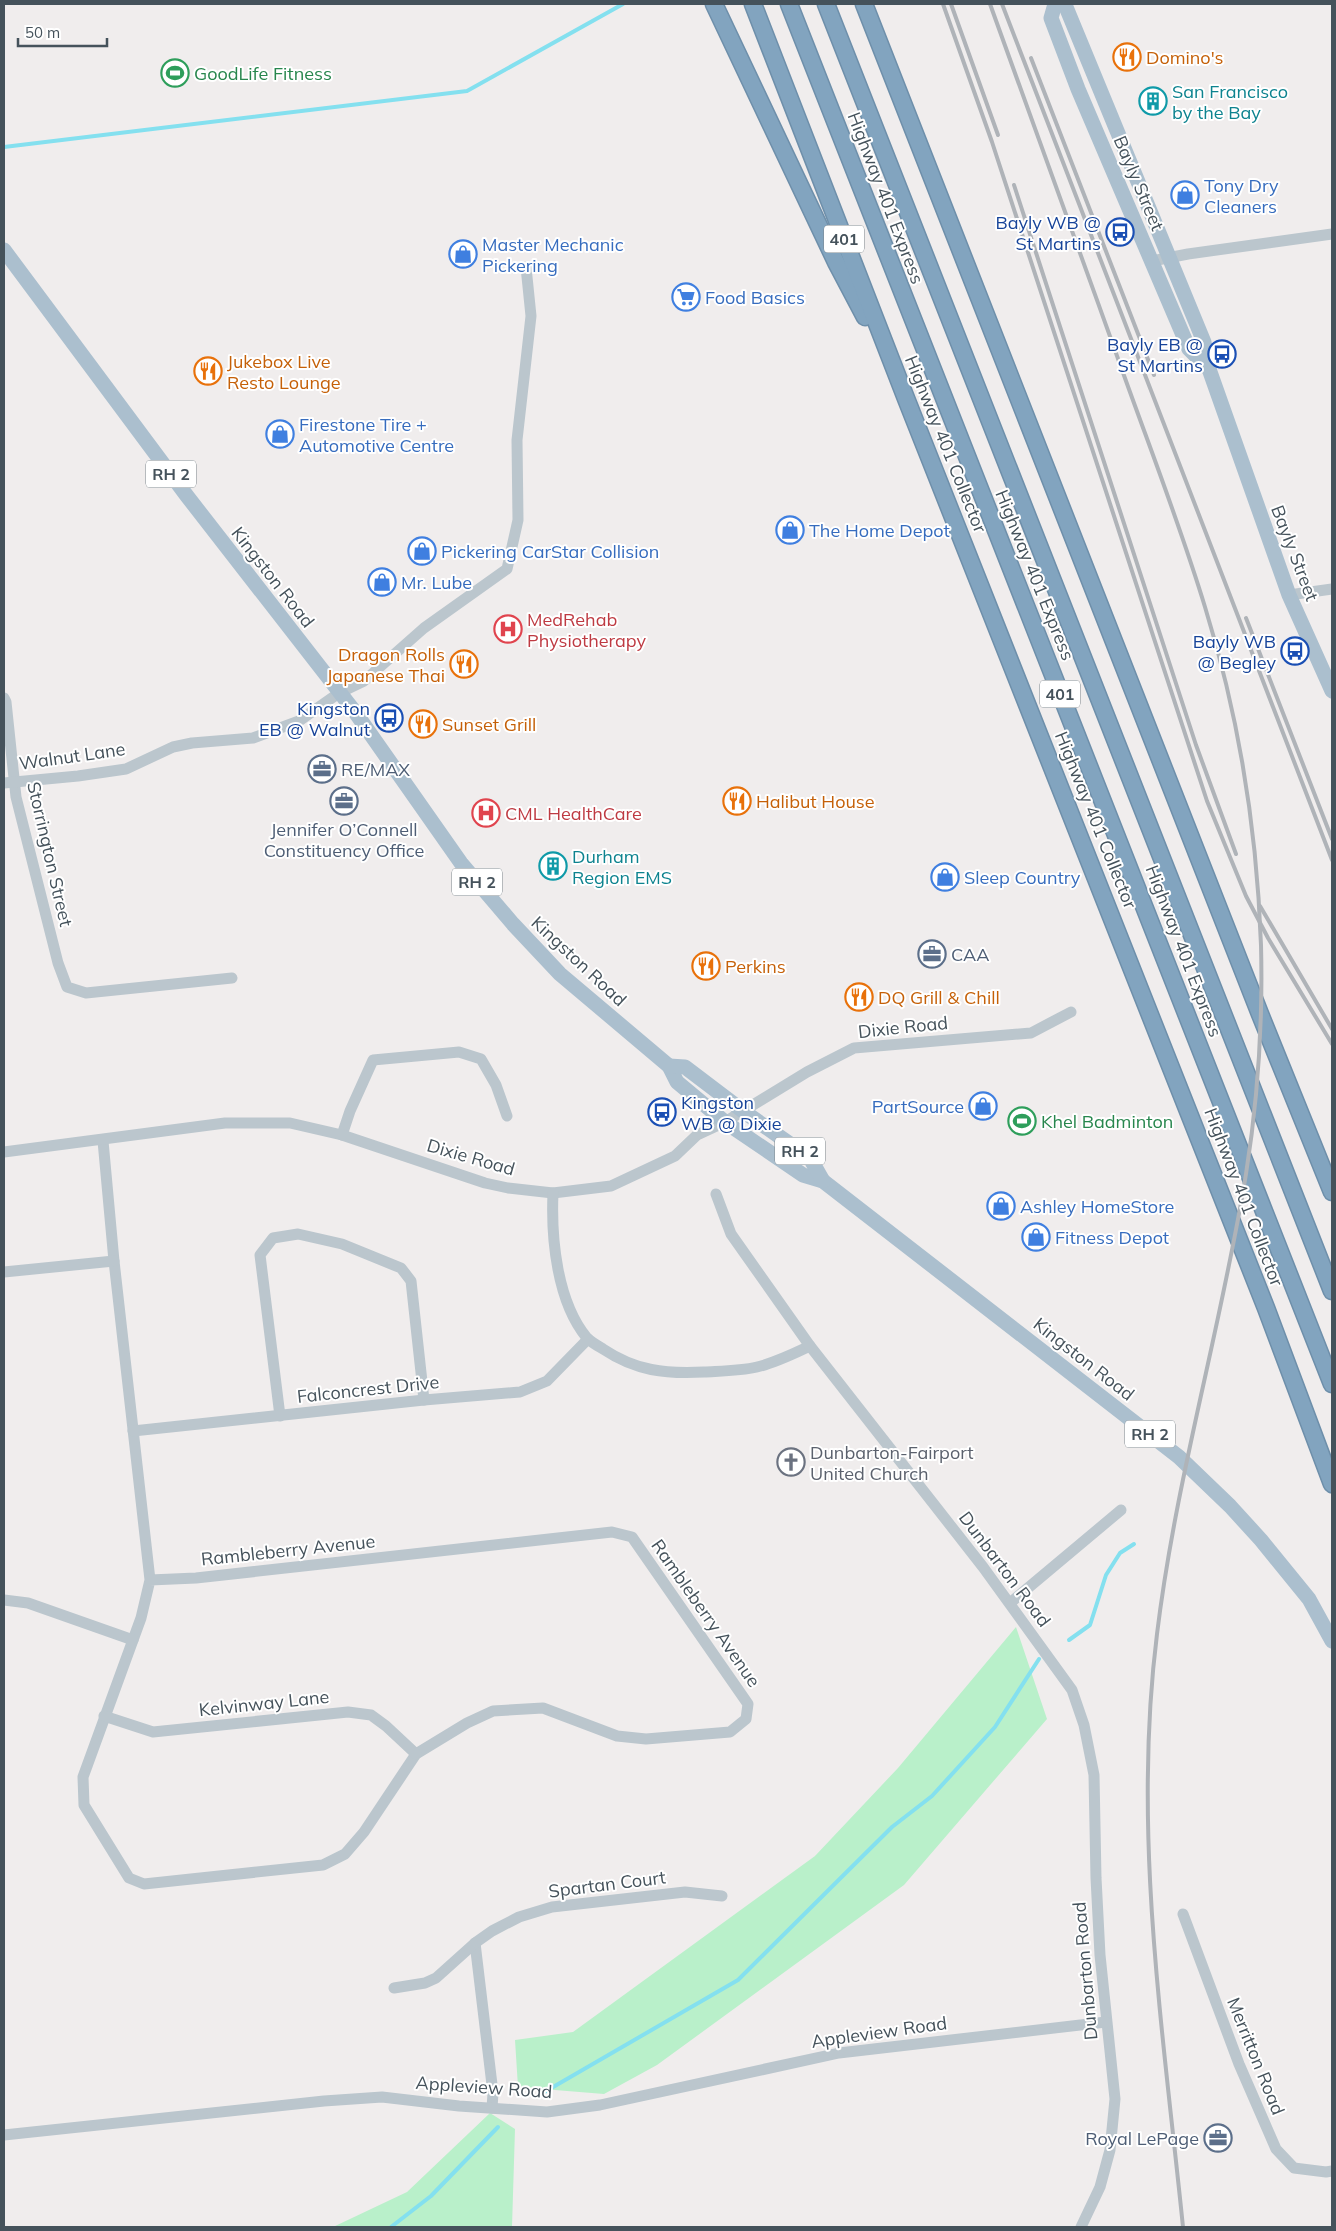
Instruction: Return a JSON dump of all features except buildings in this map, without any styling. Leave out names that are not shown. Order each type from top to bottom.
[{"type":"highway","points":[[714,4],[836,262],[907,401]]},
{"type":"highway","name":"Highway 401 Collector","points":[[753,4],[907,401],[1266,1308],[1332,1484]]},
{"type":"highway","name":"Highway 401 Express","points":[[789,4],[1332,1384]]},
{"type":"highway","name":"Highway 401 Express","points":[[826,4],[1332,1291]]},
{"type":"highway","points":[[864,4],[1260,1014],[1332,1192]]},
{"type":"main road","name":"Bayly Street","points":[[1054,4],[1051,18],[1078,89],[1189,349],[1209,369]]},
{"type":"main road","name":"Bayly Street","points":[[1062,4],[1066,7],[1204,342],[1209,369],[1289,594],[1332,691]]},
{"type":"main road","name":"Kingston Road","points":[[4,250],[187,496],[339,693],[461,863],[513,924],[560,974],[670,1066],[677,1082],[725,1122],[803,1175],[823,1181],[1179,1456],[1230,1506],[1261,1540],[1309,1599],[1332,1641]]},
{"type":"main road","name":"Kingston Road","points":[[670,1066],[685,1067],[810,1158],[823,1181]]},
{"type":"street","points":[[1152,261],[1332,234]]},
{"type":"street","name":"Walnut Lane","points":[[9,782],[78,776],[126,769],[173,747],[192,743],[253,738],[299,721],[339,693],[364,681],[424,628],[507,569],[518,520],[517,440],[531,316],[526,267]]},
{"type":"street","points":[[1289,594],[1332,589]]},
{"type":"street","name":"Storrington Street","points":[[4,698],[6,702],[9,782],[16,797],[58,963],[67,987],[86,993],[232,978]]},
{"type":"street","name":"Dixie Road","points":[[4,1152],[225,1124],[290,1123],[342,1135],[485,1183],[508,1188],[553,1193],[612,1186],[675,1156],[696,1136],[725,1122],[807,1072],[854,1048],[1031,1033],[1070,1012]]},
{"type":"street","points":[[342,1135],[350,1111],[373,1060],[459,1052],[481,1059],[496,1085],[506,1116]]},
{"type":"street","name":"Rambleberry Avenue","points":[[102,1141],[150,1580],[141,1618],[83,1777],[84,1805],[129,1878],[144,1884],[322,1865],[345,1854],[364,1832],[416,1754],[467,1723],[493,1711],[542,1708],[617,1736],[646,1739],[730,1732],[746,1719],[748,1704],[632,1537],[612,1532],[196,1578],[150,1580]]},
{"type":"street","points":[[553,1193],[552,1215],[558,1272],[566,1301],[588,1339],[614,1356],[638,1368],[670,1372],[757,1368],[810,1346]]},
{"type":"street","name":"Dunbarton Road","points":[[716,1194],[731,1234],[810,1346],[1010,1604],[1072,1690],[1084,1725],[1094,1775],[1096,1878],[1106,2022],[1115,2099],[1110,2150],[1100,2187],[1081,2227]]},
{"type":"street","points":[[280,1416],[260,1255],[273,1238],[298,1234],[342,1244],[401,1268],[406,1274],[411,1281],[424,1400]]},
{"type":"street","points":[[4,1272],[114,1261]]},
{"type":"street","name":"Falconcrest Drive","points":[[133,1431],[424,1400],[520,1392],[547,1381],[588,1339]]},
{"type":"street","points":[[1010,1604],[1121,1510]]},
{"type":"street","points":[[4,1600],[28,1603],[133,1640]]},
{"type":"street","name":"Kelvinway Lane","points":[[104,1716],[153,1732],[348,1712],[371,1715],[386,1726],[416,1754]]},
{"type":"street","name":"Spartan Court","points":[[394,1988],[425,1983],[436,1978],[475,1943],[492,1931],[519,1917],[552,1907],[685,1892],[722,1896]]},
{"type":"street","name":"Merritton Road","points":[[1183,1914],[1238,2064],[1276,2149],[1294,2168],[1332,2171]]},
{"type":"street","points":[[475,1943],[493,2093],[492,2108]]},
{"type":"street","name":"Appleview Road","points":[[4,2135],[324,2101],[382,2097],[547,2112],[600,2105],[839,2053],[1106,2022]]},
{"type":"green space","points":[[1016,1627],[1047,1719],[904,1885],[657,2065],[604,2094],[518,2087],[515,2040],[573,2032],[815,1856],[898,1768]]},
{"type":"green space","points":[[490,2113],[515,2129],[512,2227],[333,2227],[407,2192]]},
{"type":"waterway","points":[[4,147],[467,91],[623,4]]},
{"type":"waterway","points":[[1069,1640],[1090,1625],[1106,1575],[1120,1553],[1134,1544]]},
{"type":"waterway","points":[[541,2094],[738,1980],[892,1827],[932,1796],[995,1727],[1039,1659]]},
{"type":"waterway","points":[[391,2227],[431,2196],[498,2127]]},
{"type":"railway","points":[[943,4],[992,142],[1207,801],[1246,896],[1268,938],[1332,1044]]},
{"type":"railway","points":[[951,4],[998,135]]},
{"type":"railway","points":[[990,4],[1187,550],[1205,607],[1228,690],[1237,732],[1250,817],[1259,902],[1261,945],[1259,1060],[1250,1145],[1236,1232],[1175,1518],[1157,1634],[1150,1708],[1148,1782],[1149,1857],[1153,1931],[1183,2227]]},
{"type":"railway","points":[[1002,4],[1332,860]]},
{"type":"railway","points":[[1031,58],[1154,375]]},
{"type":"railway","points":[[1014,185],[1196,745],[1236,854]]},
{"type":"railway","points":[[1246,618],[1332,839]]},
{"type":"railway","points":[[1260,906],[1332,1029]]},
{"type":"place","name":"Domino's","points":[[1127,57]]},
{"type":"place","name":"GoodLife Fitness","points":[[175,73]]},
{"type":"place","name":"San Francisco by the Bay","points":[[1153,101]]},
{"type":"place","name":"Tony Dry Cleaners","points":[[1185,195]]},
{"type":"place","name":"Bayly WB @ St Martins","points":[[1120,232]]},
{"type":"place","name":"Master Mechanic Pickering","points":[[463,254]]},
{"type":"place","name":"Food Basics","points":[[686,297]]},
{"type":"place","name":"Bayly EB @ St Martins","points":[[1222,354]]},
{"type":"place","name":"Jukebox Live Resto Lounge","points":[[208,371]]},
{"type":"place","name":"Firestone Tire + Automotive Centre","points":[[280,434]]},
{"type":"place","name":"The Home Depot","points":[[790,530]]},
{"type":"place","name":"Pickering CarStar Collision","points":[[422,551]]},
{"type":"place","name":"Mr. Lube","points":[[382,582]]},
{"type":"place","name":"MedRehab Physiotherapy","points":[[508,629]]},
{"type":"place","name":"Bayly WB @ Begley","points":[[1295,651]]},
{"type":"place","name":"Dragon Rolls Japanese Thai","points":[[464,664]]},
{"type":"place","name":"Kingston EB @ Walnut","points":[[389,718]]},
{"type":"place","name":"Sunset Grill","points":[[423,724]]},
{"type":"place","name":"RE/MAX","points":[[322,769]]},
{"type":"place","name":"Jennifer O’Connell Constituency Office","points":[[344,801]]},
{"type":"place","name":"Halibut House","points":[[737,801]]},
{"type":"place","name":"CML HealthCare","points":[[486,813]]},
{"type":"place","name":"Durham Region EMS","points":[[553,866]]},
{"type":"place","name":"Sleep Country","points":[[945,877]]},
{"type":"place","name":"CAA","points":[[932,954]]},
{"type":"place","name":"Perkins","points":[[706,966]]},
{"type":"place","name":"DQ Grill & Chill","points":[[859,997]]},
{"type":"place","name":"PartSource","points":[[983,1106]]},
{"type":"place","name":"Kingston WB @ Dixie","points":[[662,1112]]},
{"type":"place","name":"Khel Badminton","points":[[1022,1121]]},
{"type":"place","name":"Ashley HomeStore","points":[[1001,1206]]},
{"type":"place","name":"Fitness Depot","points":[[1036,1237]]},
{"type":"place","name":"Dunbarton-Fairport United Church","points":[[791,1462]]},
{"type":"place","name":"Royal LePage","points":[[1218,2138]]}]
